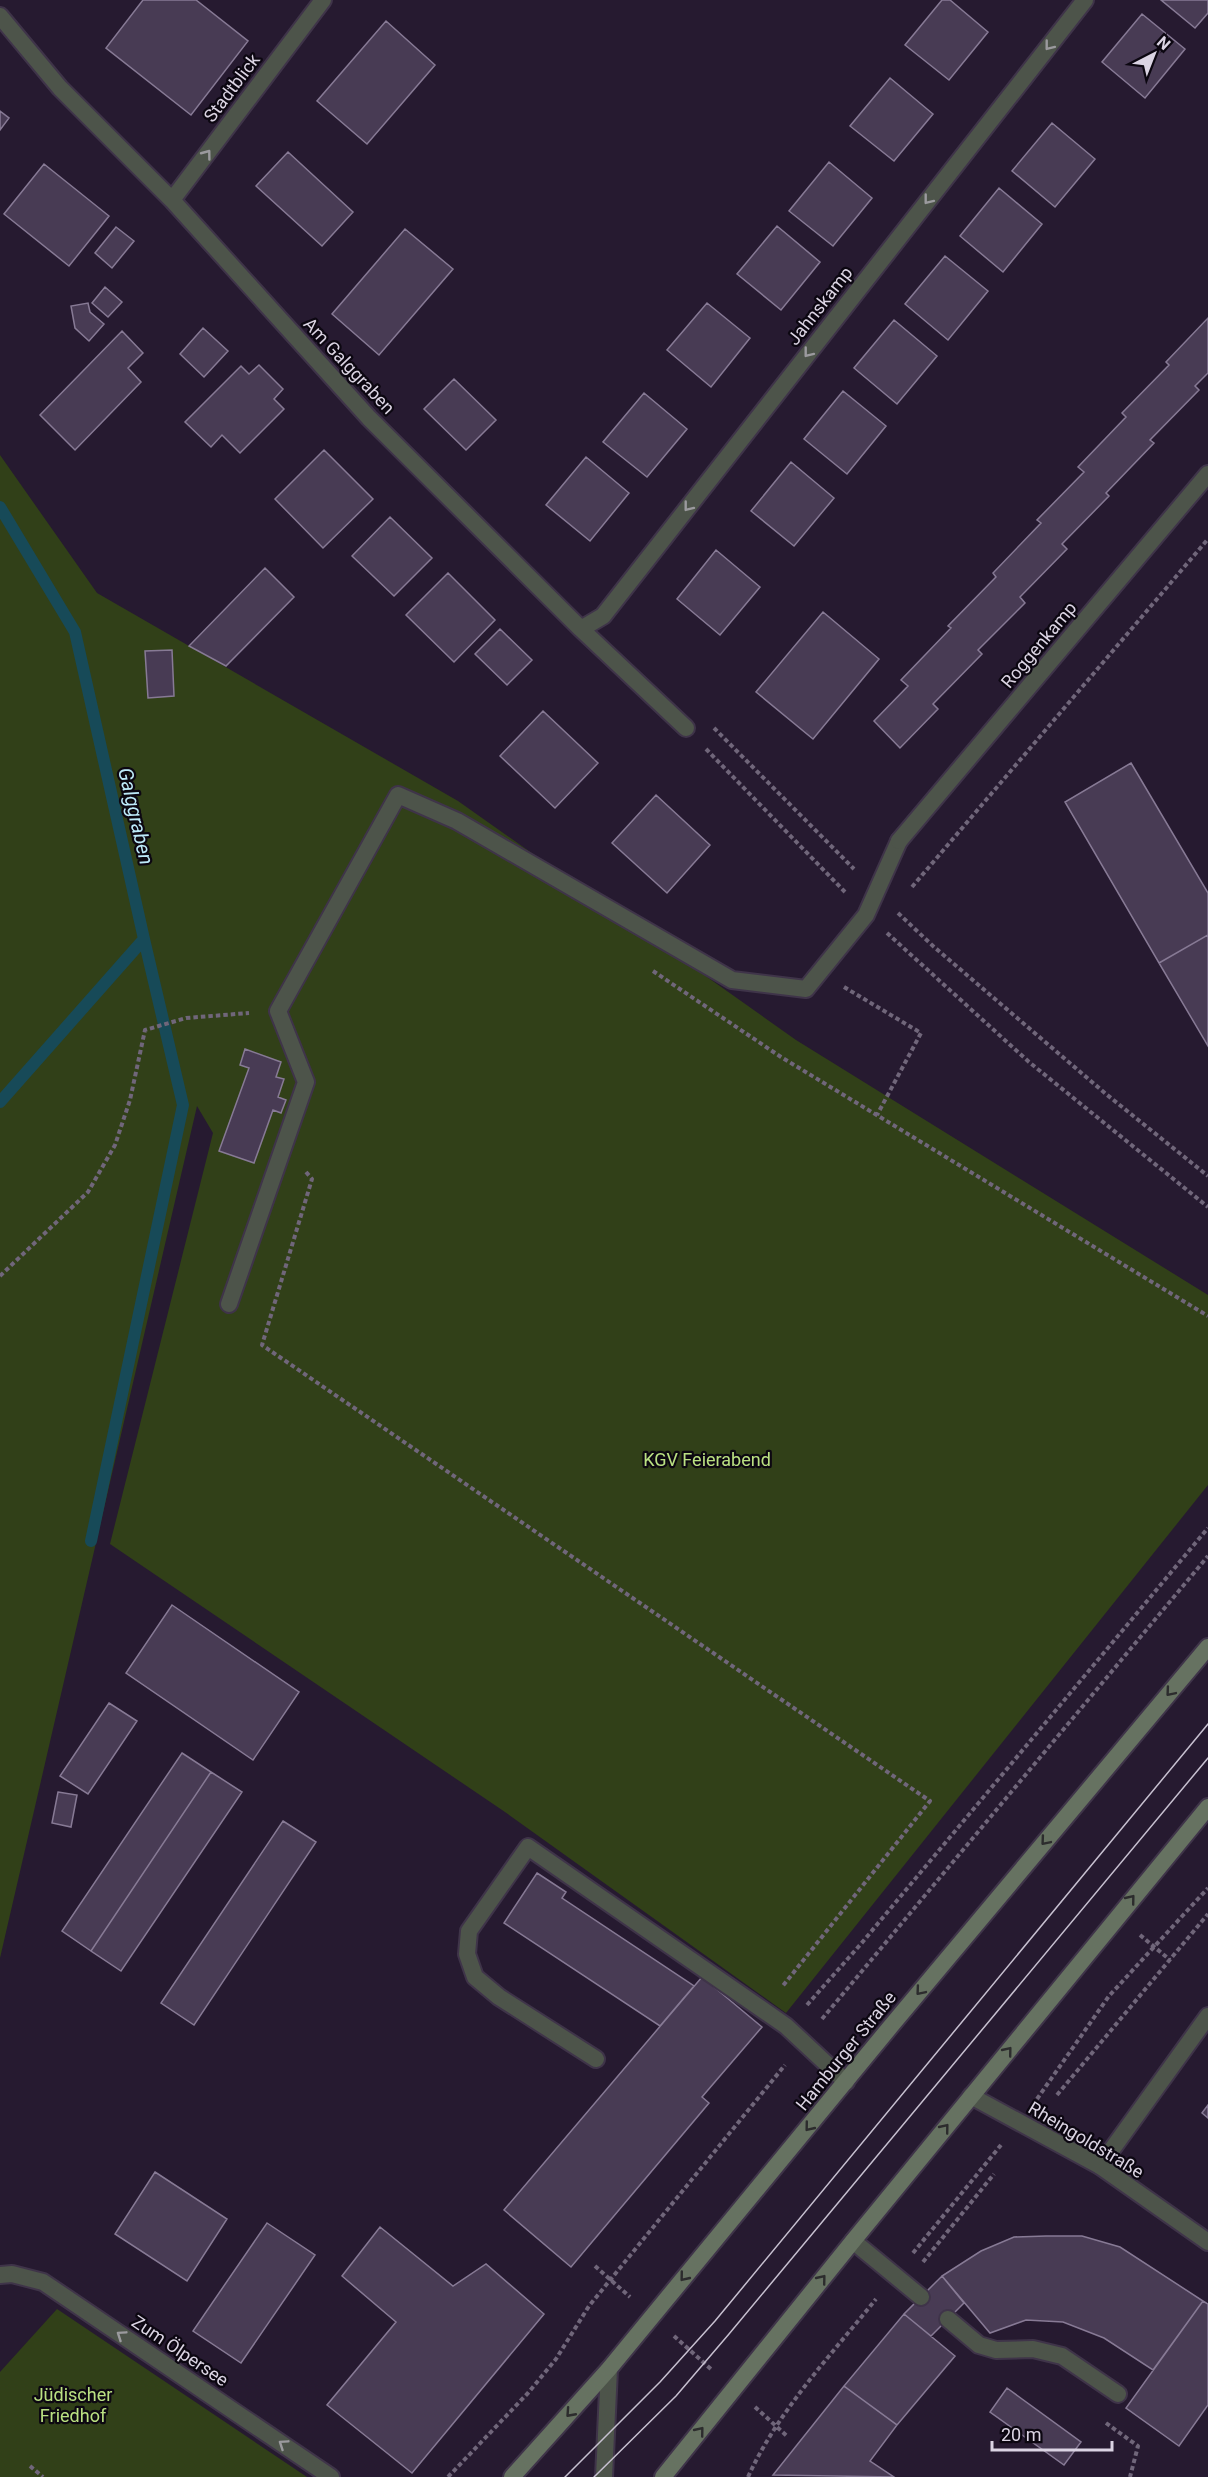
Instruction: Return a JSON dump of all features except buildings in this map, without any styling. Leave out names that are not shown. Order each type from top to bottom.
[{"type":"main road","name":"Hamburger Straße","points":[[512,2477],[609,2369],[1208,1647]]},
{"type":"main road","points":[[663,2477],[1131,1898],[1208,1807]]},
{"type":"street","name":"Stadtblick","points":[[171,201],[323,0]]},
{"type":"street","name":"Jahnskamp","points":[[581,629],[603,616],[1085,0]]},
{"type":"street","name":"Am Galggraben","points":[[0,16],[60,88],[171,201],[369,418],[581,629],[686,728]]},
{"type":"street","name":"Roggenkamp","points":[[278,1011],[398,795],[457,821],[732,980],[806,989],[866,915],[899,841],[1208,474]]},
{"type":"street","points":[[229,1304],[306,1082],[278,1011]]},
{"type":"street","points":[[596,2059],[500,1997],[475,1977],[467,1954],[470,1931],[528,1847],[765,2011],[804,2042],[846,2082]]},
{"type":"street","points":[[1100,2166],[1208,2016]]},
{"type":"street","name":"Rheingoldstraße","points":[[971,2096],[1100,2166],[1208,2242]]},
{"type":"street","points":[[853,2241],[921,2297]]},
{"type":"street","name":"Zum Ölpersee","points":[[0,2275],[12,2274],[43,2282],[331,2477]]},
{"type":"street","points":[[948,2319],[979,2345],[996,2350],[1034,2349],[1062,2356],[1118,2394]]},
{"type":"street","points":[[604,2477],[609,2369]]},
{"type":"path","points":[[909,891],[1208,539]]},
{"type":"path","points":[[686,728],[709,723],[876,892],[933,946],[1106,1094],[1208,1176]]},
{"type":"path","points":[[686,728],[866,915],[1029,1062],[1208,1207]]},
{"type":"path","points":[[652,970],[773,1051],[1208,1316]]},
{"type":"path","points":[[820,973],[921,1033],[877,1115]]},
{"type":"path","points":[[0,1276],[88,1192],[115,1146],[130,1100],[145,1030],[186,1018],[278,1011]]},
{"type":"path","points":[[283,1148],[312,1179],[262,1345],[930,1801],[782,1988],[789,1995]]},
{"type":"path","points":[[804,2008],[860,1945],[1208,1528]]},
{"type":"path","points":[[448,2477],[556,2359],[589,2306],[804,2042],[1208,1556]]},
{"type":"path","points":[[900,2280],[1060,2070],[1109,1996],[1208,1888]]},
{"type":"path","points":[[1057,2096],[1208,1914]]},
{"type":"path","points":[[1139,1935],[1170,1960]]},
{"type":"path","points":[[748,2477],[759,2452],[776,2426],[994,2174]]},
{"type":"path","points":[[595,2266],[787,2436]]},
{"type":"path","points":[[1118,2394],[1101,2419],[1138,2446],[1130,2477]]},
{"type":"path","points":[[30,2466],[43,2477]]},
{"type":"green space","name":"KGV Feierabend","points":[[0,455],[97,593],[458,801],[796,1040],[1208,1295],[1208,1485],[786,2013],[505,1812],[110,1544],[213,1133],[197,1106],[0,1958]]},
{"type":"green space","name":"Jüdischer Friedhof","points":[[57,2309],[307,2477],[0,2477],[0,2372]]},
{"type":"waterway","name":"Galggraben","points":[[0,507],[75,632],[144,939],[0,1102]]},
{"type":"waterway","points":[[91,1541],[183,1105],[144,939]]},
{"type":"tram line","points":[[565,2477],[660,2382],[715,2321],[1208,1724]]},
{"type":"tram line","points":[[594,2477],[676,2396],[729,2334],[1208,1758]]}]
